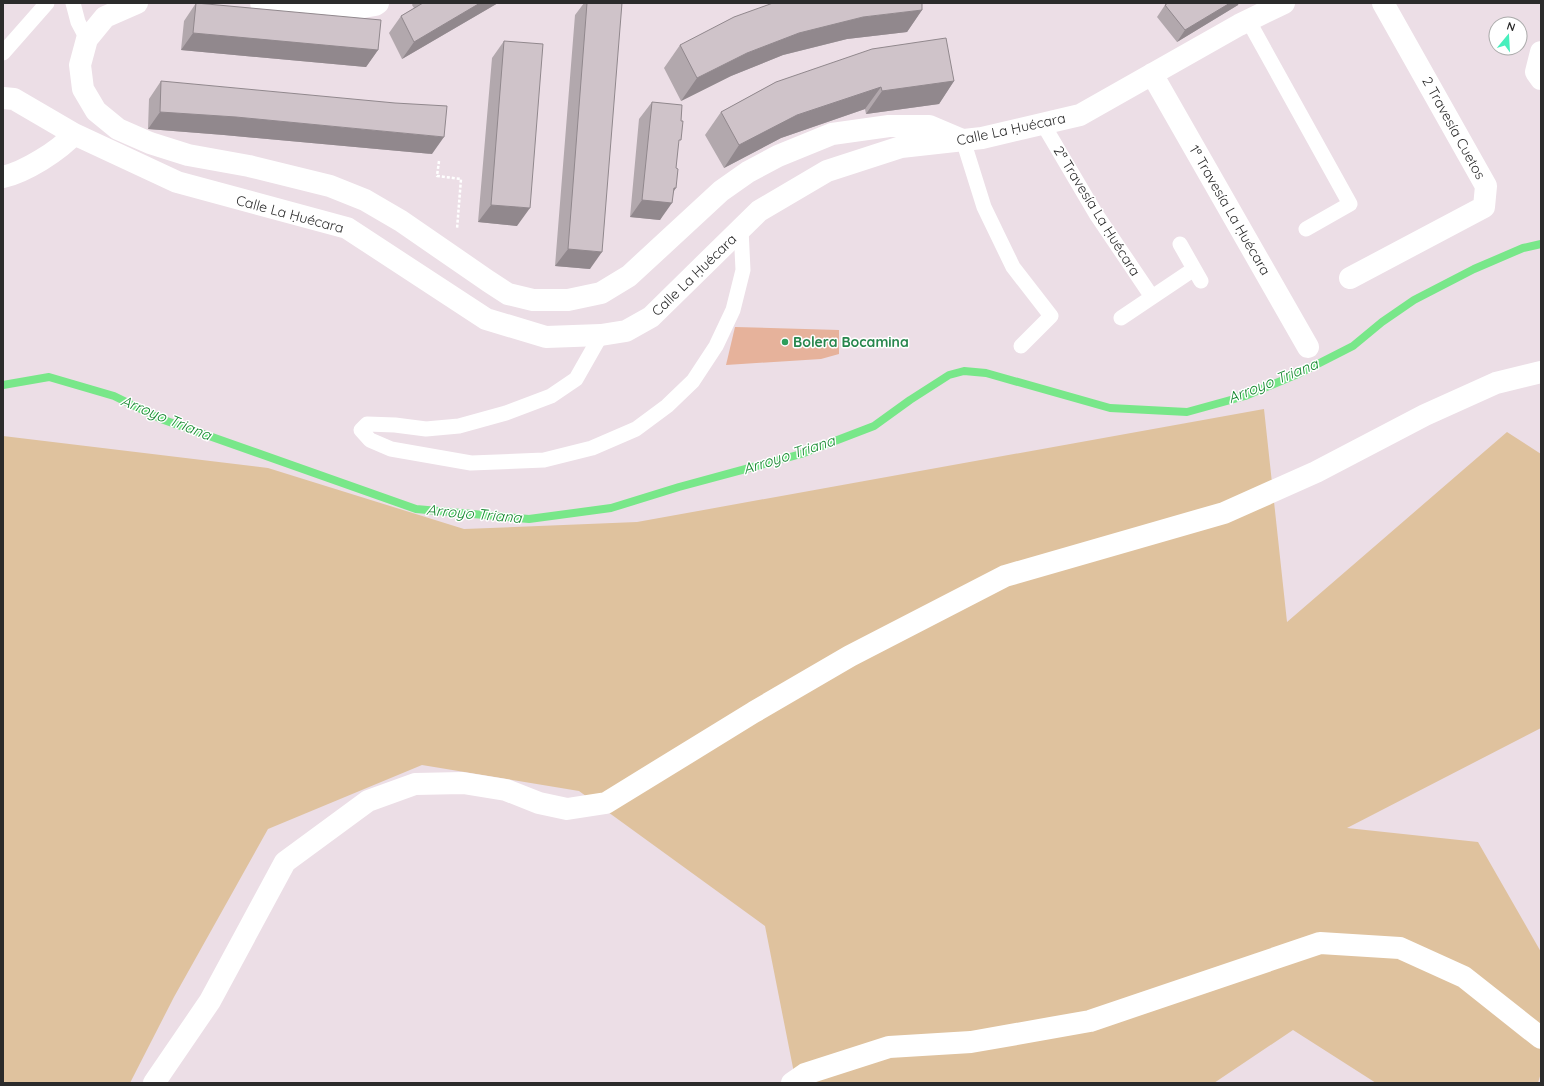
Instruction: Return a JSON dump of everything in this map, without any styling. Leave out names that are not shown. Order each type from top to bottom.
[{"type":"street","points":[[137,3],[105,17],[87,38],[80,65],[83,88],[96,111],[118,129],[150,144],[188,155],[249,166],[337,188],[365,200],[401,221],[508,294],[533,300],[568,300],[601,293],[629,276],[722,191],[748,172],[778,156],[832,134],[888,126],[929,126],[963,140]]},
{"type":"street","points":[[261,3],[341,11],[375,6],[378,3]]},
{"type":"street","name":"2 Travesía Cuetos","points":[[1350,278],[1484,207],[1486,186],[1383,3]]},
{"type":"street","name":"Calle La Ḥuécara","points":[[3,98],[14,99],[74,134],[177,182],[347,228],[486,319],[546,337],[601,335],[626,330],[652,317],[759,211],[827,171],[901,147],[982,138],[1080,115],[1264,10]]},
{"type":"street","points":[[1541,52],[1536,72],[1541,78]]},
{"type":"street","name":"1ª Travesía La Ḥuécara","points":[[1152,74],[1308,347]]},
{"type":"street","points":[[4,178],[34,164],[65,144],[74,134]]},
{"type":"street","points":[[154,1083],[210,1001],[285,862],[368,801],[415,784],[463,783],[506,790],[539,803],[567,809],[606,803],[754,712],[850,656],[1005,576],[1224,513],[1316,472],[1425,415],[1496,383],[1541,372]]},
{"type":"street","points":[[792,1083],[805,1074],[889,1047],[971,1042],[1090,1022],[1320,943],[1400,948],[1464,977],[1541,1038]]},
{"type":"lane","points":[[3,53],[47,3]]},
{"type":"lane","points":[[72,3],[78,22],[87,38]]},
{"type":"lane","points":[[1264,10],[1350,204],[1306,229]]},
{"type":"lane","name":"2ª Travesía La Ḥuécara","points":[[1043,124],[1096,214],[1152,297]]},
{"type":"lane","points":[[963,140],[984,207],[1014,267],[1051,316],[1021,346]]},
{"type":"lane","points":[[601,335],[576,379],[552,396],[506,413],[458,426],[426,429],[396,425],[367,424],[361,430],[370,440],[391,448],[471,463],[544,460],[592,448],[636,429],[667,406],[693,381],[716,346],[733,310],[742,270],[741,229]]},
{"type":"lane","points":[[1121,318],[1152,297],[1198,275],[1180,244]]},
{"type":"path","points":[[439,161],[437,176],[461,179],[456,236]]},
{"type":"shaded area","name":"Bolera Bocamina","points":[[735,327],[839,330],[839,354],[821,359],[726,365]]},
{"type":"shaded area","points":[[1264,409],[1287,622],[1507,432],[1541,454],[1541,728],[1347,828],[1478,842],[1541,952],[1541,1073],[1538,1083],[1376,1083],[1293,1030],[1214,1083],[796,1083],[765,926],[579,791],[422,765],[268,829],[174,997],[130,1083],[3,1083],[3,436],[268,468],[464,529],[637,522]]},
{"type":"building","points":[[196,3],[381,20],[378,50],[193,33]]},
{"type":"building","points":[[423,3],[480,3],[414,42],[401,16]]},
{"type":"building","points":[[587,3],[622,3],[602,252],[568,249]]},
{"type":"building","points":[[773,3],[922,3],[922,10],[863,17],[799,33],[747,53],[697,78],[680,45],[734,17]]},
{"type":"building","points":[[1168,3],[1230,3],[1185,30],[1165,5]]},
{"type":"building","points":[[946,38],[954,81],[882,91],[881,87],[797,115],[739,145],[721,112],[776,82],[872,49]]},
{"type":"building","points":[[504,41],[543,44],[530,208],[491,205]]},
{"type":"building","points":[[161,81],[395,103],[447,106],[444,137],[236,117],[160,112]]},
{"type":"building","points":[[652,102],[682,105],[681,121],[683,121],[676,168],[678,169],[676,188],[674,188],[672,203],[642,200]]},
{"type":"waterway","name":"Arroyo Triana","points":[[3,385],[49,377],[114,396],[161,419],[416,509],[529,519],[611,508],[679,487],[801,454],[874,426],[910,400],[949,375],[964,371],[986,373],[1110,408],[1187,412],[1245,396],[1300,373],[1353,346],[1382,322],[1414,300],[1474,269],[1523,248],[1541,244]]},
{"type":"place","name":"Bolera Bocamina","points":[[785,342]]}]
